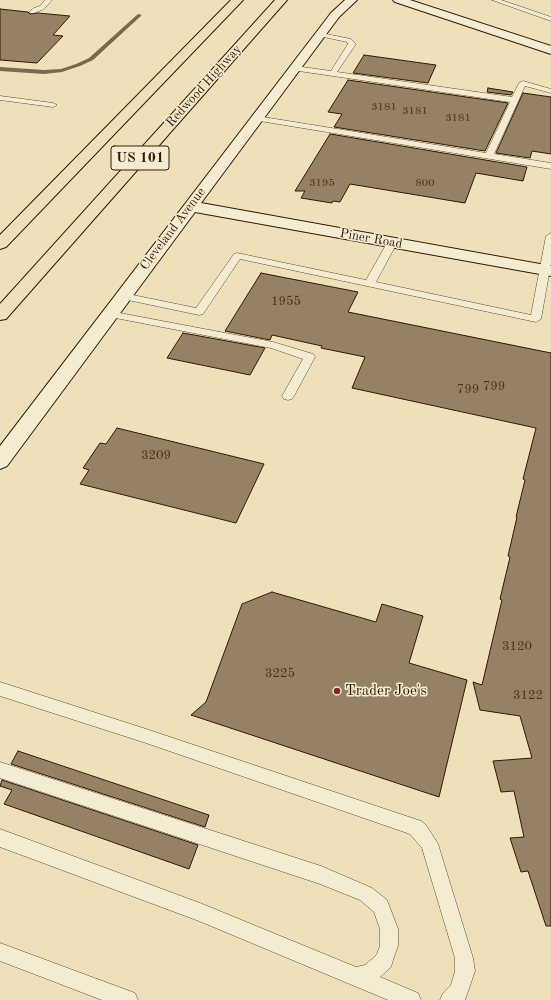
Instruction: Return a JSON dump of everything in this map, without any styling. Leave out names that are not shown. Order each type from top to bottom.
[{"type":"highway","name":"US 101","points":[[0,244],[237,0]]},
{"type":"highway","name":"Redwood Highway","points":[[0,315],[281,0]]},
{"type":"main road","name":"Cleveland Avenue","points":[[0,461],[190,206],[335,15],[351,0]]},
{"type":"main road","points":[[401,0],[551,50]]},
{"type":"main road","name":"Piner Road","points":[[190,206],[548,271]]},
{"type":"lane","points":[[32,12],[36,9],[42,11],[49,0]]},
{"type":"lane","points":[[495,0],[551,19]]},
{"type":"lane","points":[[320,35],[349,40],[352,44],[333,73]]},
{"type":"lane","points":[[295,68],[514,100]]},
{"type":"lane","points":[[489,156],[523,83],[551,91]]},
{"type":"lane","points":[[2,100],[53,105]]},
{"type":"lane","points":[[257,118],[551,166]]},
{"type":"lane","points":[[123,296],[199,312],[238,256],[370,282],[536,319],[548,271],[551,236]]},
{"type":"lane","points":[[370,282],[392,243]]},
{"type":"lane","points":[[109,314],[273,345],[308,356],[288,396]]},
{"type":"lane","points":[[0,689],[146,736],[414,827],[420,831],[428,844],[464,958],[465,970],[462,985],[458,993],[450,1000]]},
{"type":"lane","points":[[0,770],[314,873],[366,894],[381,906],[389,929],[389,946],[384,960],[379,966],[370,973],[354,976]]},
{"type":"lane","points":[[0,838],[200,912],[411,1000]]},
{"type":"lane","points":[[0,952],[128,1000]]},
{"type":"building","points":[[0,9],[28,12],[30,14],[38,13],[70,16],[53,35],[63,36],[37,63],[0,60]]},
{"type":"building","points":[[364,55],[436,65],[428,83],[353,73]]},
{"type":"building","points":[[348,80],[508,103],[485,151],[334,127],[342,114],[328,112]]},
{"type":"building","points":[[488,88],[513,92],[511,95],[487,92]]},
{"type":"building","points":[[523,93],[551,97],[551,154],[532,151],[530,158],[496,153]]},
{"type":"building","points":[[330,134],[527,167],[523,181],[476,173],[465,203],[350,184],[340,202],[333,201],[332,203],[301,198],[305,191],[295,191]]},
{"type":"building","points":[[261,273],[358,292],[348,312],[551,353],[551,926],[546,926],[528,871],[521,872],[510,838],[524,837],[514,791],[501,792],[493,761],[532,758],[520,716],[480,710],[473,682],[482,685],[502,600],[500,599],[510,557],[508,556],[525,480],[523,479],[536,428],[352,388],[365,357],[321,348],[322,346],[272,335],[270,340],[225,331]]},
{"type":"building","points":[[183,333],[265,348],[250,375],[167,358]]},
{"type":"building","points":[[117,428],[264,464],[236,523],[80,484],[89,470],[83,468],[100,443],[106,444]]},
{"type":"building","name":"Trader Joe's","points":[[272,592],[376,622],[382,604],[423,616],[409,663],[467,680],[439,797],[191,715],[206,702],[242,604]]},
{"type":"building","points":[[18,751],[209,815],[205,827],[11,764]]},
{"type":"building","points":[[2,780],[198,845],[189,869],[4,804],[12,790],[0,786]]},
{"type":"waterway","points":[[0,69],[44,72],[62,70],[78,65],[91,59],[140,15]]},
{"type":"place","name":"Trader Joe's","points":[[337,691]]}]
